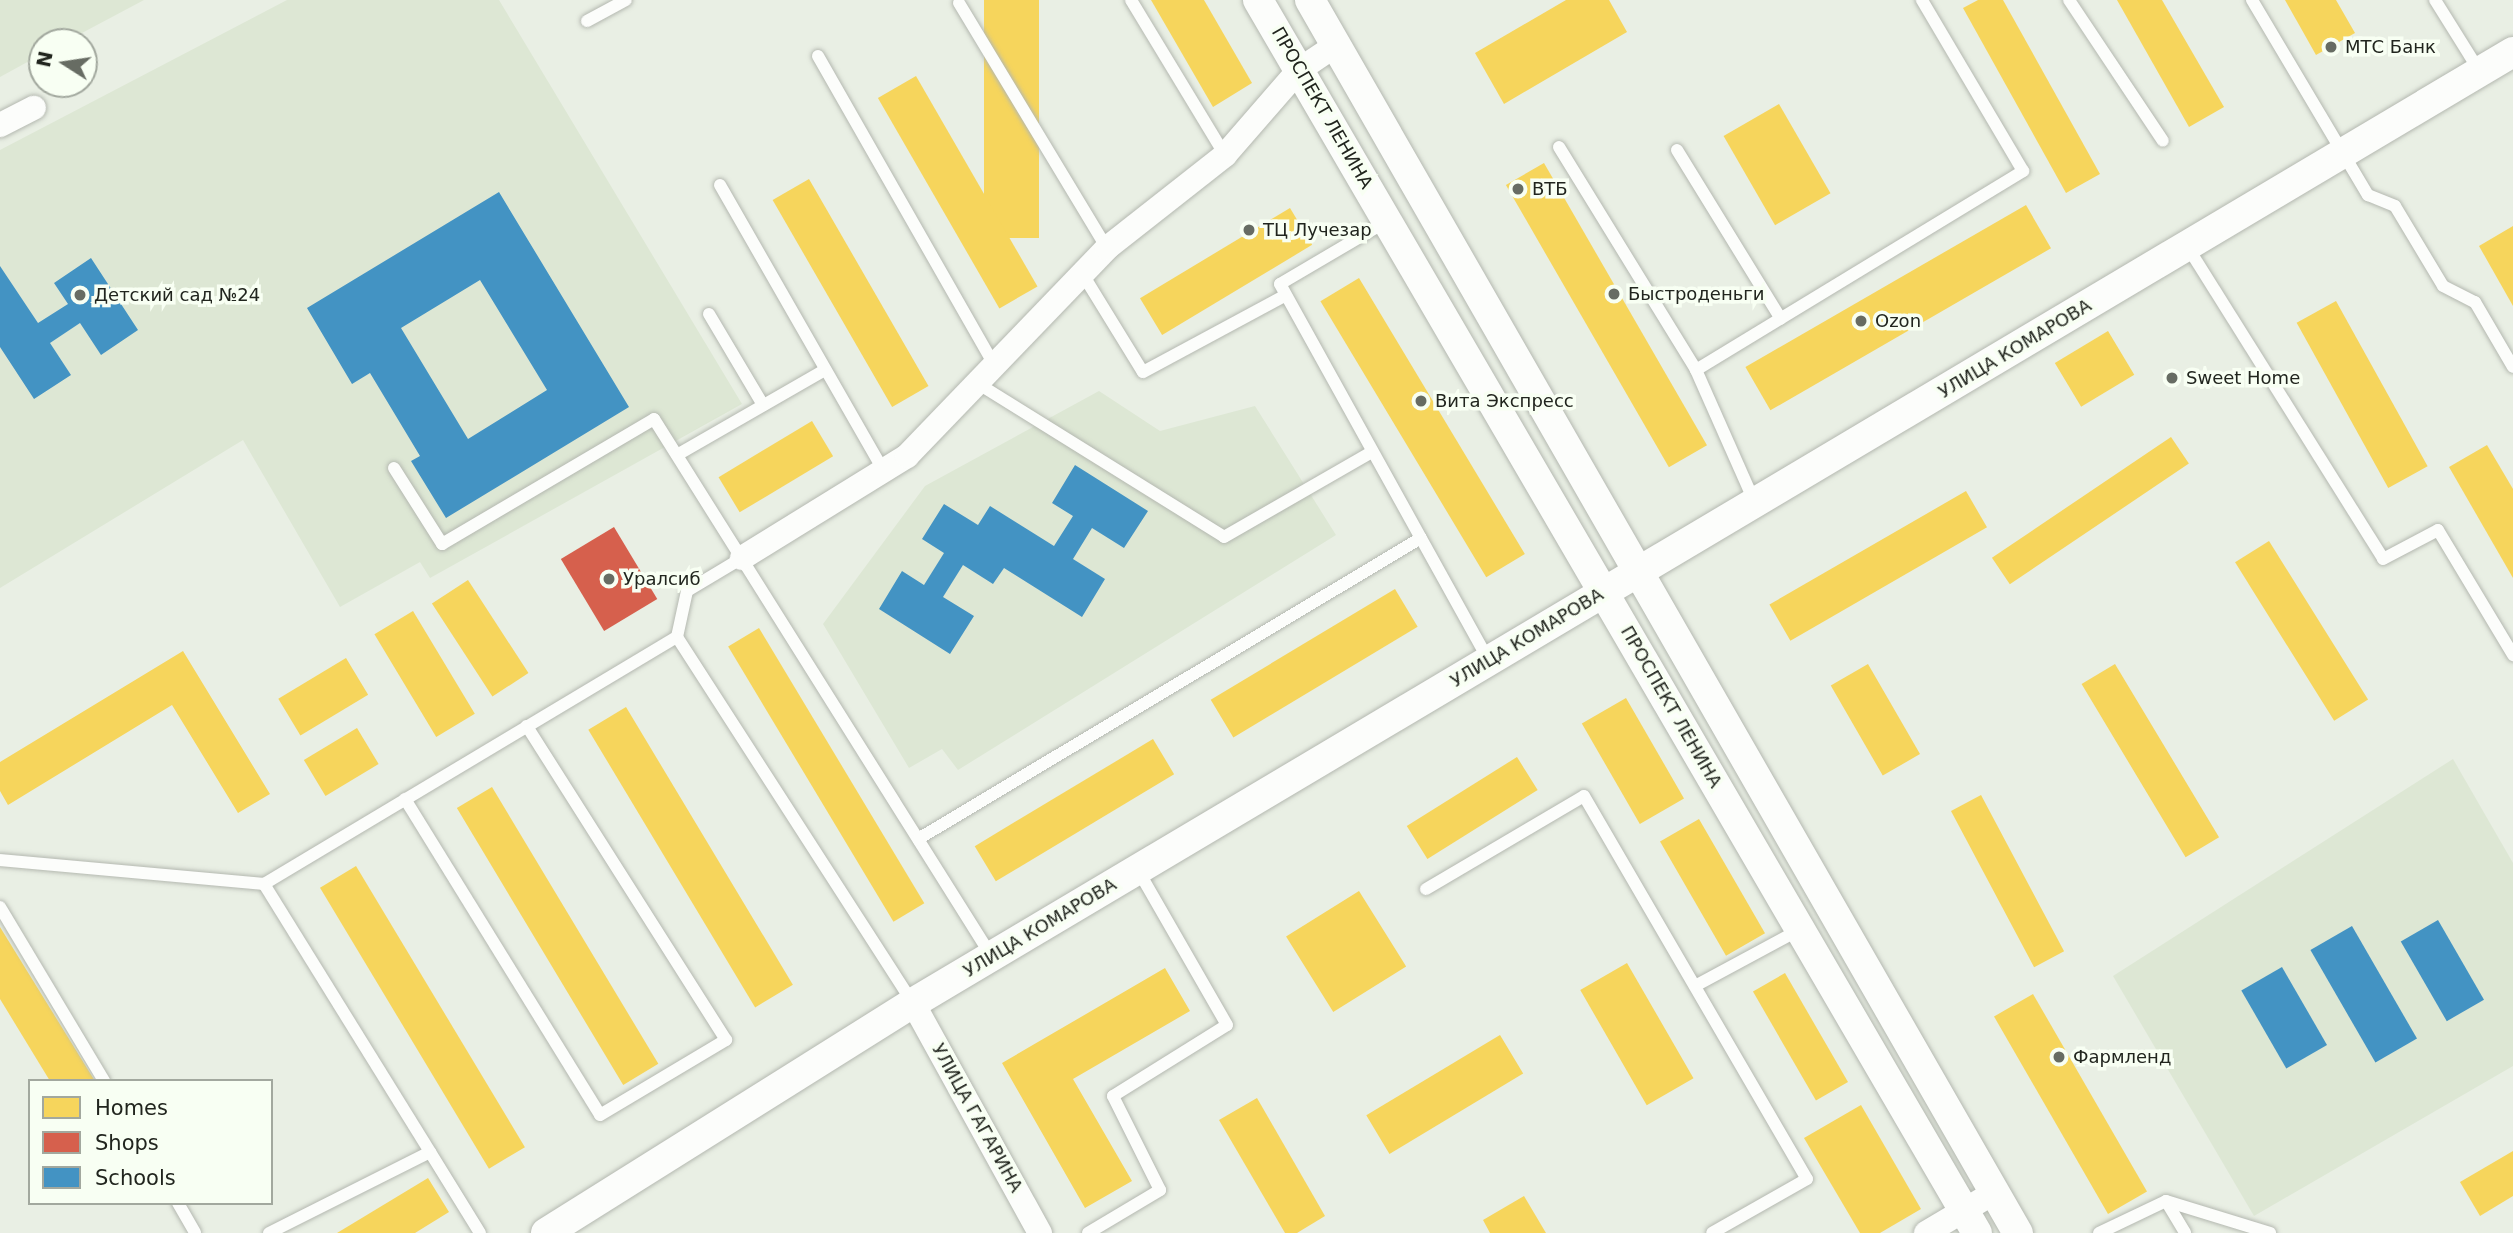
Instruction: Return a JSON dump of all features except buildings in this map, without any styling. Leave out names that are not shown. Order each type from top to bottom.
[{"type":"street","name":"ПРОСПЕКТ ЛЕНИНА","points":[[1258,0],[1970,1222]]},
{"type":"street","points":[[1310,0],[2018,1233]]},
{"type":"street","points":[[741,558],[907,456],[1107,248],[1225,155],[1299,70],[1336,45]]},
{"type":"street","name":"УЛИЦА КОМАРОВА","points":[[546,1233],[913,1003],[2343,154],[2375,130],[2513,52]]},
{"type":"street","points":[[0,125],[34,107]]},
{"type":"street","name":"УЛИЦА ГАГАРИНА","points":[[913,1003],[1040,1233]]},
{"type":"street","points":[[1926,1233],[1970,1222],[1994,1192]]},
{"type":"lane","points":[[587,21],[626,0]]},
{"type":"lane","points":[[1131,0],[1225,155]]},
{"type":"lane","points":[[1696,370],[2023,171],[1922,0]]},
{"type":"lane","points":[[2069,0],[2162,141]]},
{"type":"lane","points":[[2252,0],[2368,195],[2395,206],[2443,286],[2475,302],[2513,368]]},
{"type":"lane","points":[[2435,0],[2481,72]]},
{"type":"lane","points":[[960,3],[1107,248]]},
{"type":"lane","points":[[818,56],[994,364]]},
{"type":"lane","points":[[1559,147],[1696,370],[1755,503]]},
{"type":"lane","points":[[1676,150],[1781,319]]},
{"type":"lane","points":[[720,186],[883,470]]},
{"type":"lane","points":[[1387,221],[1280,284],[1489,661]]},
{"type":"lane","points":[[2187,246],[2383,559],[2438,530],[2513,655]]},
{"type":"lane","points":[[1082,273],[1143,372],[1286,295]]},
{"type":"lane","points":[[709,314],[763,405]]},
{"type":"lane","points":[[677,455],[825,370]]},
{"type":"lane","points":[[977,383],[1224,537],[1372,452]]},
{"type":"lane","points":[[394,468],[442,544],[654,419],[992,957]]},
{"type":"lane","points":[[918,839],[1420,538]]},
{"type":"lane","points":[[741,558],[687,591],[677,636],[913,1003]]},
{"type":"lane","points":[[0,860],[264,884],[677,636]]},
{"type":"lane","points":[[405,800],[600,1115],[726,1040],[527,726]]},
{"type":"lane","points":[[1426,889],[1584,796],[1807,1179],[1712,1233]]},
{"type":"lane","points":[[1088,1233],[1160,1190],[1113,1096],[1227,1026],[1138,870]]},
{"type":"lane","points":[[264,884],[480,1233]]},
{"type":"lane","points":[[0,907],[103,1079]]},
{"type":"lane","points":[[1695,986],[1801,929]]},
{"type":"lane","points":[[269,1233],[429,1152]]},
{"type":"lane","points":[[2099,1233],[2166,1201],[2270,1233]]},
{"type":"lane","points":[[2166,1201],[2185,1233]]},
{"type":"lane","points":[[179,1205],[195,1233]]},
{"type":"shaded area","points":[[0,0],[144,0],[91,28],[28,28],[28,62],[0,77]]},
{"type":"shaded area","points":[[287,0],[499,0],[742,404],[430,578],[420,562],[340,607],[243,440],[0,588],[0,150]]},
{"type":"shaded area","points":[[1099,391],[1160,431],[1255,406],[1336,535],[958,770],[942,749],[909,768],[823,624],[925,486]]},
{"type":"shaded area","points":[[2453,759],[2513,863],[2513,1066],[2254,1216],[2113,976]]},
{"type":"place","name":"МТС Банк","points":[[2331,47]]},
{"type":"place","name":"ВТБ","points":[[1518,189]]},
{"type":"place","name":"ТЦ Лучезар","points":[[1249,230]]},
{"type":"place","name":"Быстроденьги","points":[[1614,294]]},
{"type":"place","name":"Детский сад №24","points":[[80,295]]},
{"type":"place","name":"Ozon","points":[[1861,321]]},
{"type":"place","name":"Sweet Home","points":[[2172,378]]},
{"type":"place","name":"Вита Экспресс","points":[[1421,401]]},
{"type":"place","name":"Уралсиб","points":[[609,579]]},
{"type":"place","name":"Фармленд","points":[[2059,1057]]}]
